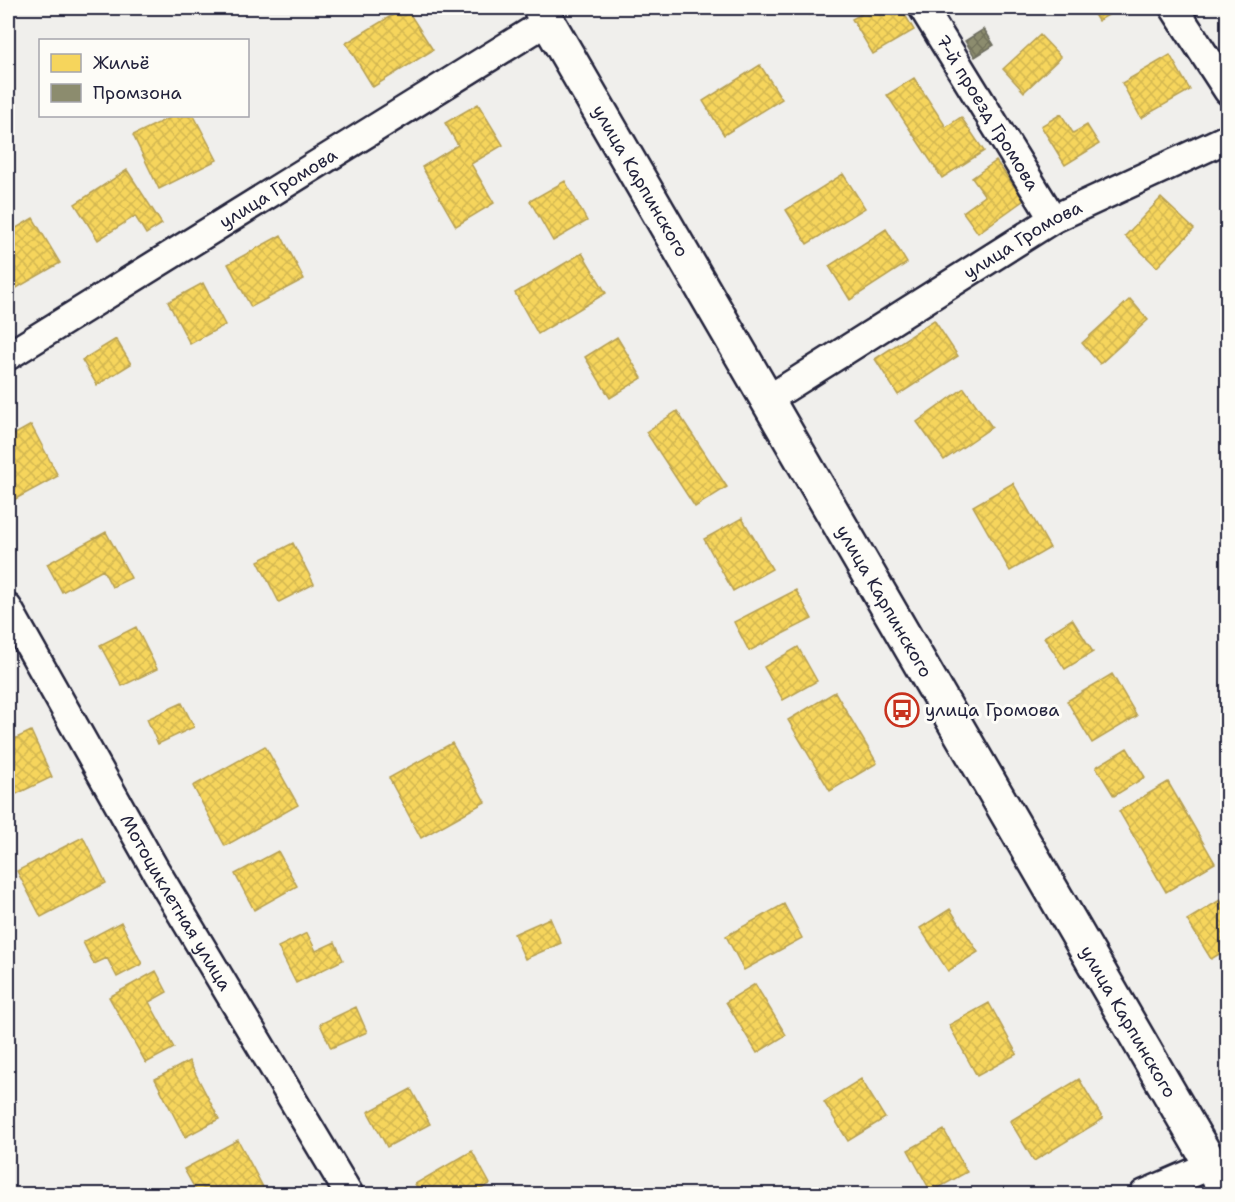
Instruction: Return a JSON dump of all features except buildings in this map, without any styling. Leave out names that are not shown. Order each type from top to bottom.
[{"type":"main road","name":"улица Карпинского","points":[[544,14],[1227,1194]]},
{"type":"street","name":"7-й проезд Громова","points":[[923,8],[1053,219]]},
{"type":"street","points":[[1174,8],[1227,91]]},
{"type":"street","name":"улица Громова","points":[[8,356],[544,14]]},
{"type":"street","name":"улица Громова","points":[[767,400],[1053,219],[1227,138]]},
{"type":"street","name":"Мотоциклетная улица","points":[[8,608],[156,871],[349,1194]]},
{"type":"street","points":[[1144,1194],[1211,1165]]},
{"type":"place","name":"улица Громова","points":[[902,710]]}]
